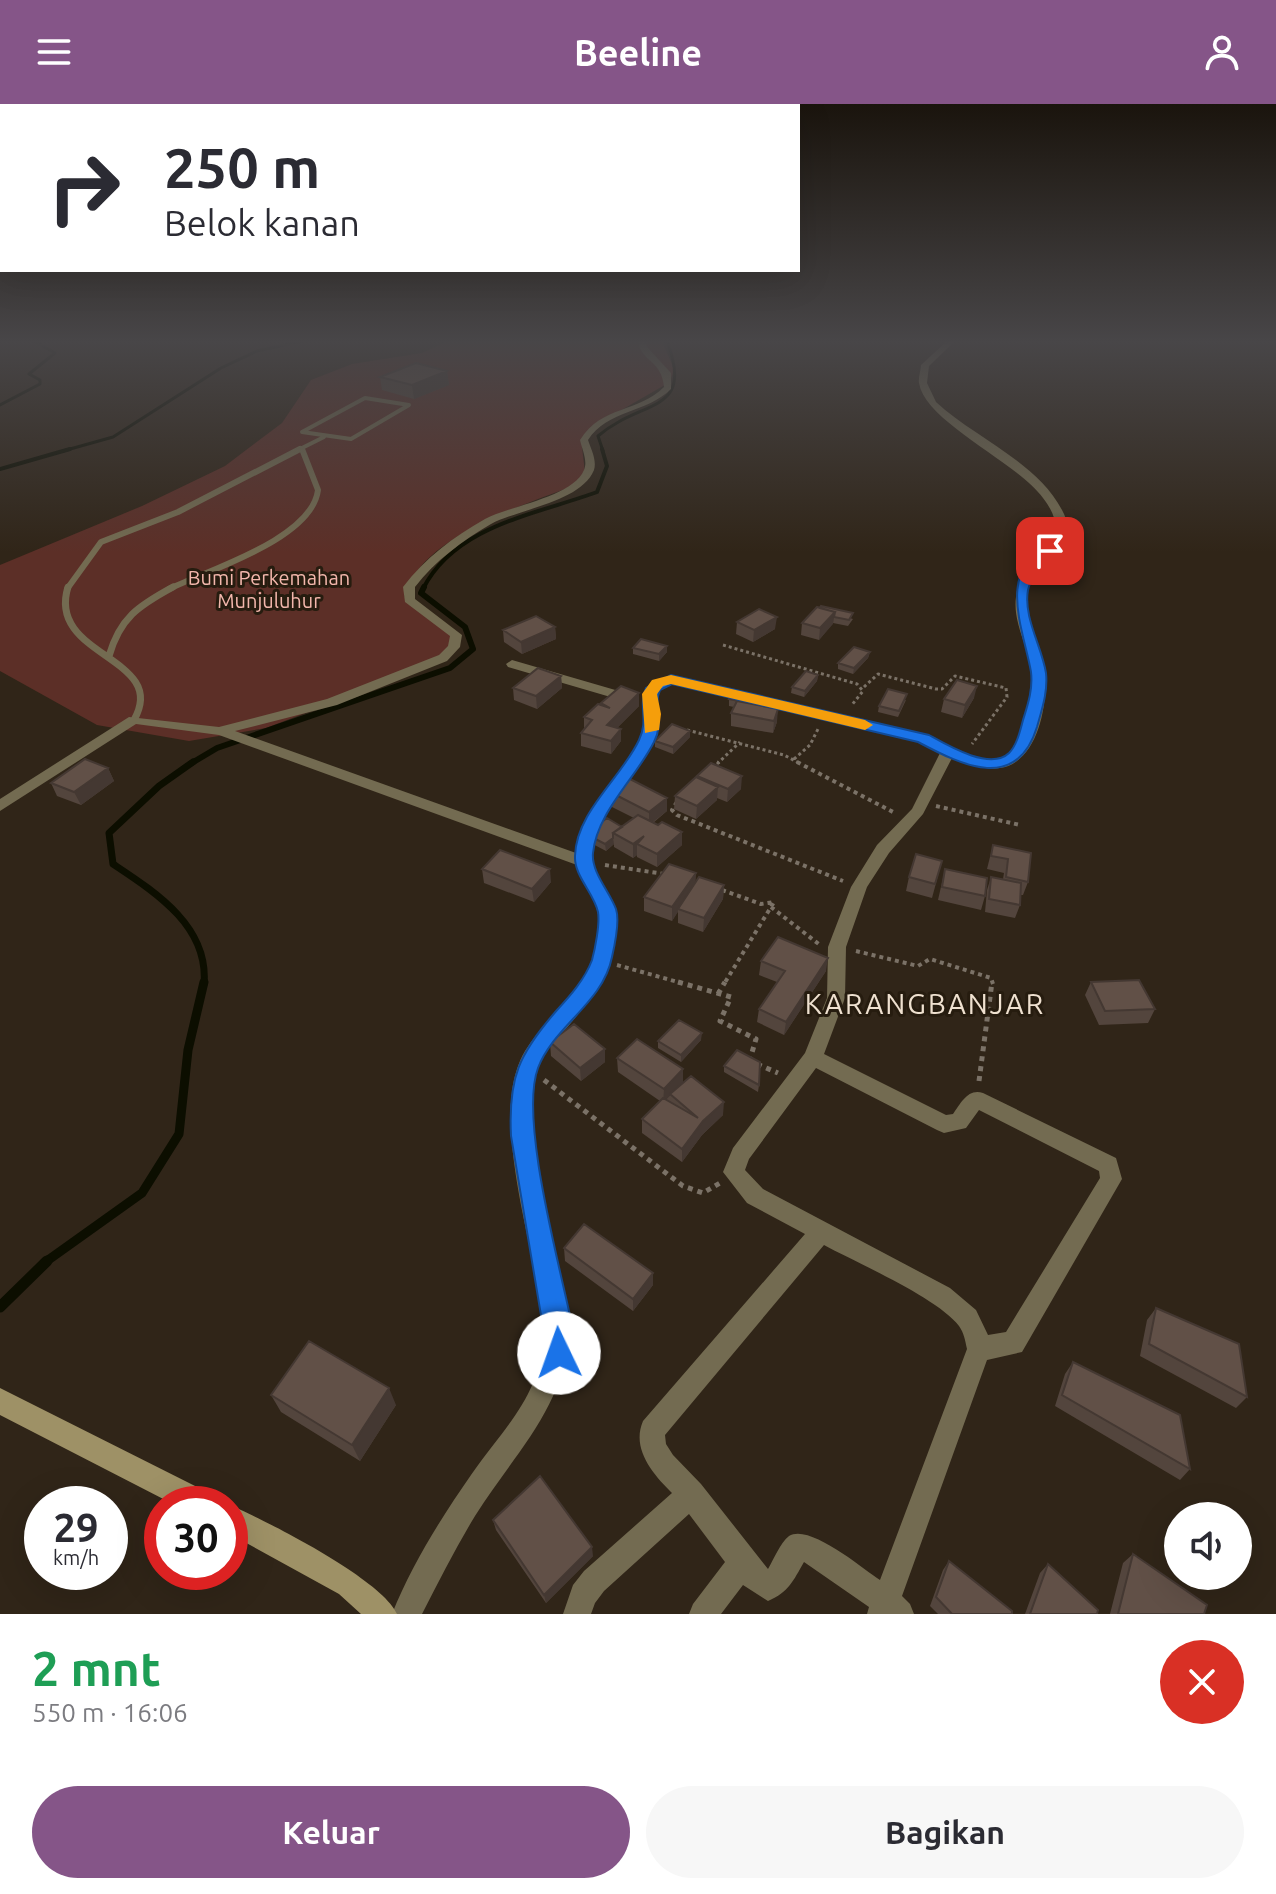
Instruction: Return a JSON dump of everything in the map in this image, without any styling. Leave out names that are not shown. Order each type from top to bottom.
[{"type":"street","points":[[225,732],[332,702],[421,668],[450,653],[456,635],[409,600],[409,587],[455,541],[513,510],[568,491],[585,477],[590,464],[584,440],[586,434],[605,418],[622,411]]},
{"type":"street","points":[[406,1614],[466,1506],[531,1415],[552,1378],[559,1353],[554,1299],[522,1136],[521,1100],[527,1067],[540,1045],[583,996],[602,961],[608,913],[584,862],[588,834],[646,742],[654,722],[648,699],[658,683],[671,680],[924,738],[948,752],[998,765],[1017,755],[1025,740],[1038,697],[1038,674],[1027,634],[1022,590],[1034,564],[1060,540],[1063,527],[1060,515],[1037,487],[943,411]]},
{"type":"street","points":[[512,664],[614,696],[648,699]]},
{"type":"street","points":[[0,806],[134,720],[225,732],[584,862]]},
{"type":"street","points":[[820,1233],[652,1430],[650,1440],[656,1453],[743,1562],[768,1587],[776,1582],[797,1547],[810,1549],[889,1610],[979,1349],[976,1327],[965,1312],[942,1296],[755,1196],[734,1172],[740,1155],[813,1057],[836,998],[837,952],[859,887],[883,849],[911,821],[948,752]]},
{"type":"street","points":[[813,1057],[944,1124],[959,1122],[976,1099],[1108,1165],[1111,1179],[1013,1343],[979,1349]]},
{"type":"street","points":[[0,1401],[166,1486]]},
{"type":"street","points":[[577,1614],[583,1595],[594,1581],[691,1494]]},
{"type":"street","points":[[248,1529],[349,1584],[383,1614]]},
{"type":"street","points":[[703,1614],[743,1562]]},
{"type":"lane","points":[[340,411],[302,432],[351,439],[398,411]]},
{"type":"lane","points":[[134,720],[142,706],[141,693],[109,656],[78,634],[65,619],[63,604],[72,577],[95,547],[122,531],[178,512],[324,437]]},
{"type":"lane","points":[[109,656],[112,633],[122,620],[176,586],[281,534],[310,510],[317,488],[302,449]]},
{"type":"path","points":[[723,645],[864,687]]},
{"type":"path","points":[[793,760],[810,745],[831,718],[878,674],[936,689],[942,689],[955,676],[1006,688],[1007,697],[971,745],[948,752]]},
{"type":"path","points":[[654,722],[740,742],[793,760],[911,821]]},
{"type":"path","points":[[707,773],[740,742]]},
{"type":"path","points":[[686,794],[672,810],[677,815],[859,887]]},
{"type":"path","points":[[922,803],[1020,825]]},
{"type":"path","points":[[584,862],[667,874]]},
{"type":"path","points":[[708,886],[761,904],[774,902],[718,994]]},
{"type":"path","points":[[771,907],[837,952],[918,966],[930,959],[991,978],[993,986],[976,1099]]},
{"type":"path","points":[[602,961],[731,997],[720,1021],[756,1039],[748,1058],[795,1081]]},
{"type":"path","points":[[527,1067],[683,1186],[703,1193],[734,1172]]},
{"type":"green space","name":"Bumi Perkemahan Munjuluhur","points":[[290,411],[619,411],[592,427],[582,447],[586,481],[509,511],[455,538],[432,555],[415,574],[404,596],[448,631],[454,643],[440,662],[266,728],[189,741],[97,725],[0,671],[0,565],[142,506],[225,466],[282,423]]},
{"type":"building","points":[[821,606],[853,613],[849,620],[834,617],[835,612]]},
{"type":"building","points":[[817,607],[835,612],[820,628],[802,623]]},
{"type":"building","points":[[759,609],[777,617],[754,630],[737,622]]},
{"type":"building","points":[[536,616],[555,627],[521,642],[503,630]]},
{"type":"building","points":[[641,639],[667,646],[659,654],[633,648]]},
{"type":"building","points":[[854,647],[870,652],[854,668],[838,663]]},
{"type":"building","points":[[538,668],[561,676],[536,696],[513,688]]},
{"type":"building","points":[[806,671],[818,675],[805,691],[792,687]]},
{"type":"building","points":[[957,680],[977,686],[965,705],[944,699]]},
{"type":"building","points":[[621,686],[639,693],[607,725],[621,729],[611,741],[581,733],[592,720],[584,717],[598,704],[610,708],[601,703]]},
{"type":"building","points":[[888,689],[907,694],[899,711],[879,706]]},
{"type":"building","points":[[734,692],[776,702],[772,708],[729,699]]},
{"type":"building","points":[[737,701],[778,709],[774,721],[731,713]]},
{"type":"building","points":[[672,724],[690,731],[673,747],[655,741]]},
{"type":"building","points":[[85,759],[108,768],[74,792],[51,783]]},
{"type":"building","points":[[711,763],[742,776],[728,789],[697,776]]},
{"type":"building","points":[[696,777],[718,787],[697,806],[675,796]]},
{"type":"building","points":[[630,779],[667,798],[649,812],[612,793]]},
{"type":"building","points":[[638,815],[682,832],[657,854],[637,844],[644,836],[633,844],[613,833]]},
{"type":"building","points":[[607,818],[622,827],[613,833],[613,838],[605,844],[586,834]]},
{"type":"building","points":[[993,845],[1031,853],[1028,882],[1006,877],[1008,859],[991,856]]},
{"type":"building","points":[[500,850],[550,869],[532,889],[482,869]]},
{"type":"building","points":[[916,854],[942,861],[935,884],[909,877]]},
{"type":"building","points":[[669,864],[696,873],[672,907],[644,897]]},
{"type":"building","points":[[945,869],[987,878],[985,896],[942,887]]},
{"type":"building","points":[[699,877],[724,885],[704,918],[678,909]]},
{"type":"building","points":[[991,877],[1021,883],[1020,905],[989,899]]},
{"type":"building","points":[[778,937],[828,958],[786,1022],[759,1009],[785,971],[761,961]]},
{"type":"building","points":[[1139,980],[1155,1009],[1105,1011],[1091,982]]},
{"type":"building","points":[[679,1020],[702,1033],[681,1055],[658,1041]]},
{"type":"building","points":[[574,1024],[605,1049],[580,1068],[550,1042]]},
{"type":"building","points":[[637,1039],[683,1069],[664,1089],[617,1058]]},
{"type":"building","points":[[737,1050],[760,1062],[759,1085],[724,1066]]},
{"type":"building","points":[[691,1076],[724,1102],[703,1121],[682,1149],[642,1119],[663,1098],[698,1118],[670,1094]]},
{"type":"building","points":[[584,1224],[653,1273],[633,1299],[564,1248]]},
{"type":"building","points":[[1156,1308],[1239,1344],[1247,1397],[1149,1344]]},
{"type":"building","points":[[309,1341],[389,1388],[352,1445],[271,1395]]},
{"type":"building","points":[[1073,1362],[1180,1415],[1190,1469],[1062,1395]]},
{"type":"building","points":[[540,1476],[592,1547],[544,1595],[493,1520]]},
{"type":"building","points":[[1133,1554],[1164,1575],[1164,1590],[1185,1590],[1207,1605],[1204,1614],[1118,1614]]},
{"type":"building","points":[[949,1561],[1012,1614],[952,1614],[936,1597]]},
{"type":"building","points":[[1048,1564],[1098,1610],[1097,1614],[1030,1614]]},
{"type":"waterway","points":[[63,451],[113,437],[153,411]]},
{"type":"waterway","points":[[603,451],[598,436],[641,411]]},
{"type":"waterway","points":[[63,451],[70,449]]},
{"type":"waterway","points":[[423,589],[437,567],[455,550],[477,536],[524,515],[597,492],[607,466],[602,449]]},
{"type":"waterway","points":[[0,469],[63,451]]},
{"type":"waterway","points":[[191,763],[217,748],[450,668],[473,649],[465,627],[421,593],[423,589]]},
{"type":"waterway","points":[[191,763],[159,786],[109,833],[113,864],[162,899],[188,928],[198,945],[204,982]]},
{"type":"waterway","points":[[44,1263],[142,1193],[179,1134],[188,1050],[204,982]]},
{"type":"waterway","points":[[0,1307],[47,1261]]},
{"type":"slow traffic","points":[[651,730],[654,714],[648,699],[653,688],[663,680],[865,725]]},
{"type":"district","name":"KARANGBANJAR","points":[[925,1003]]},
{"type":"route","points":[[559,1353],[559,1325],[522,1136],[521,1100],[527,1067],[540,1045],[583,996],[602,961],[608,913],[601,892],[584,862],[584,852],[588,834],[597,818],[646,742],[654,722],[653,708],[648,699],[653,688],[663,680],[671,680],[924,738],[948,752],[986,763],[1005,763],[1017,755],[1025,740],[1038,697],[1038,674],[1027,634],[1022,590],[1028,572],[1050,551]]}]
